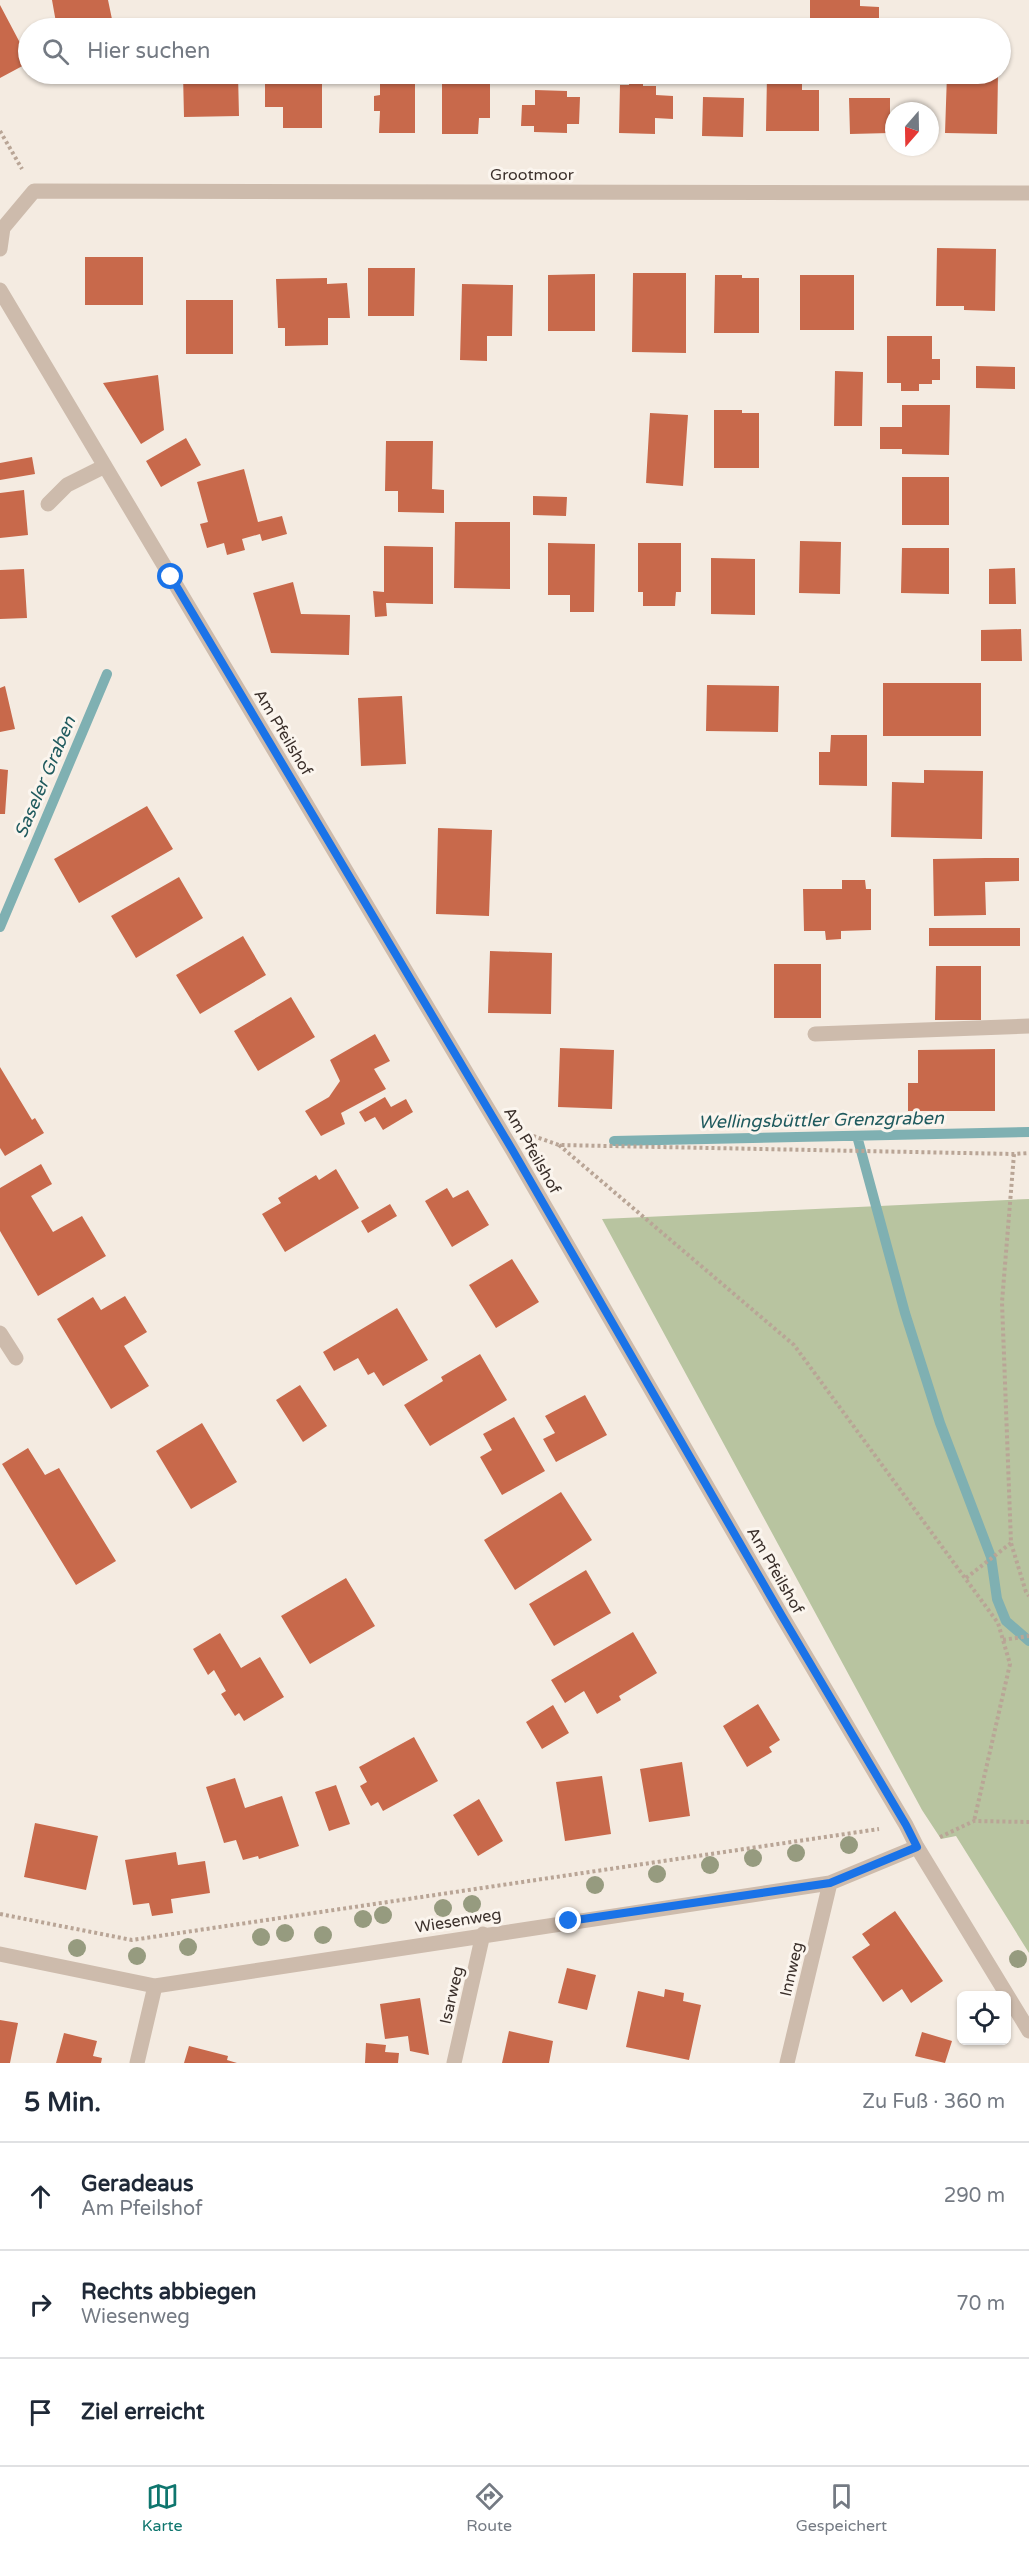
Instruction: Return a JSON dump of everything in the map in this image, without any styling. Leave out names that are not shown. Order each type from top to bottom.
[{"type":"street","name":"Grootmoor","points":[[34,191],[1029,193]]},
{"type":"street","points":[[0,249],[3,228],[34,191]]},
{"type":"street","name":"Am Pfeilshof","points":[[0,290],[513,1151],[917,1847],[1029,2031]]},
{"type":"street","points":[[48,504],[68,485],[105,466]]},
{"type":"street","points":[[815,1034],[1029,1026]]},
{"type":"street","points":[[0,1333],[16,1358]]},
{"type":"street","name":"Wiesenweg","points":[[0,1954],[156,1986],[483,1934],[830,1883],[917,1847]]},
{"type":"street","name":"Innweg","points":[[787,2063],[830,1883]]},
{"type":"street","name":"Isarweg","points":[[454,2063],[483,1934]]},
{"type":"street","points":[[137,2063],[156,1986]]},
{"type":"path","points":[[0,131],[34,191]]},
{"type":"path","points":[[530,1135],[559,1145],[1029,1153]]},
{"type":"path","points":[[559,1145],[794,1345],[998,1623],[1010,1664],[974,1821]]},
{"type":"path","points":[[1014,1154],[1002,1302],[1011,1543],[1029,1596]]},
{"type":"path","points":[[966,1578],[1011,1543]]},
{"type":"path","points":[[1003,1640],[1029,1636]]},
{"type":"path","points":[[917,1847],[974,1821],[1029,1822]]},
{"type":"path","points":[[0,1914],[132,1940],[906,1825]]},
{"type":"green space","points":[[1029,1199],[1029,1953],[956,1836],[941,1839],[922,1810],[602,1219]]},
{"type":"building","points":[[52,0],[108,0],[112,18],[55,18]]},
{"type":"building","points":[[810,0],[860,0],[860,6],[879,7],[879,18],[810,18]]},
{"type":"building","points":[[0,5],[18,39],[18,68],[0,78]]},
{"type":"building","points":[[183,84],[238,84],[239,116],[184,117]]},
{"type":"building","points":[[265,84],[322,84],[322,128],[283,128],[283,107],[265,107]]},
{"type":"building","points":[[380,84],[415,84],[415,133],[379,133],[380,111],[374,111],[374,96],[380,95]]},
{"type":"building","points":[[442,84],[490,84],[490,118],[479,118],[478,134],[442,134]]},
{"type":"building","points":[[767,84],[802,84],[802,90],[819,90],[819,131],[766,131]]},
{"type":"building","points":[[947,84],[998,84],[997,134],[945,133]]},
{"type":"building","points":[[620,85],[656,86],[656,95],[673,96],[673,119],[655,118],[655,134],[619,133]]},
{"type":"building","points":[[535,90],[567,91],[567,97],[580,97],[579,124],[567,124],[567,133],[534,132],[534,126],[521,126],[522,105],[535,105]]},
{"type":"building","points":[[703,97],[744,98],[743,137],[702,136]]},
{"type":"building","points":[[849,98],[890,98],[890,102],[885,102],[885,133],[850,134]]},
{"type":"building","points":[[937,248],[996,249],[995,311],[964,310],[964,306],[936,306]]},
{"type":"building","points":[[85,257],[143,257],[143,305],[85,305]]},
{"type":"building","points":[[368,268],[415,268],[414,316],[368,316]]},
{"type":"building","points":[[633,273],[686,273],[686,353],[632,352]]},
{"type":"building","points":[[595,274],[595,331],[548,331],[548,275]]},
{"type":"building","points":[[715,275],[742,275],[742,278],[759,278],[759,333],[714,333]]},
{"type":"building","points":[[800,275],[854,275],[854,330],[800,330]]},
{"type":"building","points":[[327,278],[327,284],[347,283],[350,318],[328,318],[328,345],[285,346],[285,328],[278,328],[276,279]]},
{"type":"building","points":[[462,284],[513,285],[512,336],[487,336],[487,361],[460,360]]},
{"type":"building","points":[[186,300],[233,300],[233,354],[186,354]]},
{"type":"building","points":[[887,336],[932,336],[932,359],[940,359],[940,380],[932,380],[932,384],[919,384],[919,391],[901,391],[901,383],[887,383]]},
{"type":"building","points":[[976,366],[1015,367],[1015,389],[976,388]]},
{"type":"building","points":[[835,371],[863,372],[862,426],[834,426]]},
{"type":"building","points":[[158,375],[164,430],[141,444],[103,383]]},
{"type":"building","points":[[902,405],[950,405],[949,455],[902,454],[902,449],[880,449],[880,427],[902,427]]},
{"type":"building","points":[[714,410],[742,410],[742,413],[759,413],[759,468],[714,468]]},
{"type":"building","points":[[650,413],[688,415],[683,486],[646,483]]},
{"type":"building","points":[[186,438],[201,465],[161,487],[146,461]]},
{"type":"building","points":[[386,441],[433,441],[432,489],[444,490],[444,513],[398,512],[398,491],[385,491]]},
{"type":"building","points":[[32,457],[35,474],[0,480],[0,463]]},
{"type":"building","points":[[244,469],[258,522],[282,516],[287,534],[262,541],[260,534],[242,539],[245,550],[227,555],[224,543],[207,548],[200,524],[208,522],[197,482]]},
{"type":"building","points":[[902,477],[949,477],[949,525],[902,525]]},
{"type":"building","points":[[24,490],[28,535],[0,538],[0,493]]},
{"type":"building","points":[[533,496],[567,497],[566,516],[533,515]]},
{"type":"building","points":[[455,522],[510,522],[510,589],[454,588]]},
{"type":"building","points":[[800,541],[841,542],[840,594],[799,593]]},
{"type":"building","points":[[548,543],[595,544],[594,612],[570,612],[570,595],[548,595]]},
{"type":"building","points":[[638,543],[681,543],[681,592],[676,592],[675,606],[643,606],[643,592],[638,592]]},
{"type":"building","points":[[384,546],[433,547],[433,604],[386,603],[387,616],[375,617],[373,591],[384,592]]},
{"type":"building","points":[[902,548],[949,548],[949,594],[901,593]]},
{"type":"building","points":[[711,558],[755,559],[755,615],[711,614]]},
{"type":"building","points":[[1015,568],[1016,604],[989,604],[989,569]]},
{"type":"building","points":[[24,569],[27,618],[0,619],[0,570]]},
{"type":"building","points":[[293,582],[301,614],[350,615],[349,655],[271,653],[253,593]]},
{"type":"building","points":[[1021,629],[1022,661],[981,661],[981,630]]},
{"type":"building","points":[[883,683],[981,683],[981,736],[883,736]]},
{"type":"building","points":[[707,685],[779,686],[778,732],[706,731]]},
{"type":"building","points":[[5,686],[15,729],[0,732],[0,688]]},
{"type":"building","points":[[402,696],[406,764],[361,766],[358,698]]},
{"type":"building","points":[[831,735],[867,735],[867,786],[819,785],[819,752],[830,752]]},
{"type":"building","points":[[0,769],[8,770],[5,814],[0,814]]},
{"type":"building","points":[[924,770],[983,771],[982,839],[891,837],[892,782],[924,783]]},
{"type":"building","points":[[147,806],[173,849],[79,903],[54,859]]},
{"type":"building","points":[[438,828],[492,830],[489,916],[436,914]]},
{"type":"building","points":[[1019,858],[1019,881],[985,882],[986,915],[934,916],[933,859]]},
{"type":"building","points":[[179,877],[203,918],[136,958],[111,916]]},
{"type":"building","points":[[842,880],[865,880],[866,889],[871,889],[871,930],[841,931],[841,939],[826,940],[825,931],[804,931],[803,889],[842,889]]},
{"type":"building","points":[[929,928],[1020,928],[1020,946],[929,946]]},
{"type":"building","points":[[243,936],[266,975],[200,1014],[176,975]]},
{"type":"building","points":[[490,951],[552,953],[551,1014],[488,1013]]},
{"type":"building","points":[[774,964],[821,964],[821,1018],[774,1018]]},
{"type":"building","points":[[936,966],[981,966],[981,1020],[935,1020]]},
{"type":"building","points":[[291,997],[315,1037],[258,1071],[234,1031]]},
{"type":"building","points":[[375,1034],[390,1061],[374,1069],[386,1089],[341,1113],[345,1124],[321,1136],[305,1111],[329,1097],[340,1081],[330,1060]]},
{"type":"building","points":[[560,1048],[614,1050],[612,1109],[558,1107]]},
{"type":"building","points":[[995,1049],[995,1111],[908,1111],[908,1083],[918,1083],[918,1050]]},
{"type":"building","points":[[0,1067],[32,1120],[35,1118],[44,1133],[5,1156],[0,1148]]},
{"type":"building","points":[[385,1097],[391,1107],[406,1099],[413,1112],[383,1130],[375,1117],[365,1122],[359,1112]]},
{"type":"building","points":[[41,1164],[52,1184],[31,1196],[53,1232],[82,1216],[106,1256],[38,1296],[0,1231],[0,1188]]},
{"type":"building","points":[[336,1169],[359,1208],[285,1252],[262,1214],[281,1203],[278,1198],[296,1187],[316,1175],[319,1180]]},
{"type":"building","points":[[447,1188],[453,1198],[468,1190],[489,1225],[452,1247],[425,1201]]},
{"type":"building","points":[[390,1204],[397,1216],[368,1233],[361,1221]]},
{"type":"building","points":[[512,1259],[539,1302],[496,1328],[469,1285]]},
{"type":"building","points":[[125,1296],[147,1332],[124,1346],[149,1386],[111,1409],[57,1319],[93,1297],[101,1310]]},
{"type":"building","points":[[397,1308],[428,1360],[383,1386],[374,1372],[368,1375],[358,1358],[334,1371],[323,1352]]},
{"type":"building","points":[[480,1354],[507,1400],[430,1446],[404,1405],[443,1381],[441,1377]]},
{"type":"building","points":[[300,1385],[327,1426],[303,1442],[276,1400]]},
{"type":"building","points":[[585,1395],[607,1435],[556,1462],[543,1439],[555,1433],[545,1416]]},
{"type":"building","points":[[514,1417],[545,1471],[502,1495],[480,1457],[492,1450],[483,1434]]},
{"type":"building","points":[[202,1423],[237,1482],[191,1509],[156,1451]]},
{"type":"building","points":[[28,1448],[45,1475],[59,1468],[116,1561],[76,1585],[2,1464]]},
{"type":"building","points":[[561,1492],[592,1540],[515,1590],[484,1540]]},
{"type":"building","points":[[586,1570],[611,1613],[554,1646],[529,1604]]},
{"type":"building","points":[[346,1578],[375,1626],[310,1664],[281,1616]]},
{"type":"building","points":[[633,1632],[657,1673],[619,1696],[621,1700],[597,1714],[584,1691],[565,1703],[551,1680]]},
{"type":"building","points":[[220,1633],[241,1668],[260,1657],[284,1697],[244,1721],[239,1713],[235,1716],[221,1694],[226,1691],[214,1670],[208,1675],[193,1649]]},
{"type":"building","points":[[758,1704],[780,1740],[769,1747],[772,1752],[747,1767],[723,1726]]},
{"type":"building","points":[[553,1705],[569,1733],[542,1749],[526,1722]]},
{"type":"building","points":[[414,1737],[438,1781],[383,1811],[378,1802],[371,1806],[360,1786],[367,1782],[359,1767]]},
{"type":"building","points":[[682,1762],[690,1816],[649,1822],[640,1769]]},
{"type":"building","points":[[602,1776],[611,1834],[565,1841],[556,1782]]},
{"type":"building","points":[[235,1778],[245,1808],[282,1796],[299,1846],[259,1859],[258,1856],[243,1860],[236,1840],[224,1843],[206,1787]]},
{"type":"building","points":[[336,1785],[350,1824],[329,1831],[315,1792]]},
{"type":"building","points":[[479,1799],[503,1841],[478,1856],[453,1815]]},
{"type":"building","points":[[35,1823],[98,1836],[86,1890],[24,1877]]},
{"type":"building","points":[[176,1852],[178,1865],[205,1861],[210,1893],[171,1899],[173,1913],[152,1916],[149,1903],[133,1905],[125,1860]]},
{"type":"building","points":[[895,1911],[943,1981],[911,2003],[902,1989],[883,2002],[852,1957],[870,1945],[862,1934]]},
{"type":"building","points":[[567,1968],[596,1975],[587,2010],[558,2003]]},
{"type":"building","points":[[665,1989],[684,1993],[683,2001],[701,2005],[689,2060],[626,2047],[638,1991],[664,1997]]},
{"type":"building","points":[[420,1998],[429,2055],[410,2051],[408,2036],[385,2039],[380,2004]]},
{"type":"building","points":[[0,2020],[18,2023],[10,2063],[0,2063]]},
{"type":"building","points":[[509,2031],[553,2041],[549,2063],[502,2063]]},
{"type":"building","points":[[922,2032],[952,2041],[945,2063],[915,2056]]},
{"type":"building","points":[[64,2033],[97,2041],[93,2056],[102,2058],[101,2063],[56,2063]]},
{"type":"building","points":[[366,2043],[386,2045],[385,2052],[399,2053],[398,2063],[365,2063]]},
{"type":"building","points":[[189,2046],[228,2056],[227,2060],[237,2063],[184,2063]]},
{"type":"waterway","name":"Saseler Graben","points":[[0,927],[107,674]]},
{"type":"waterway","name":"Wellingsbüttler Grenzgraben","points":[[614,1141],[1029,1132]]},
{"type":"waterway","points":[[857,1136],[905,1313],[940,1423],[991,1557],[997,1599],[1006,1621],[1029,1641]]},
{"type":"route","points":[[171,577],[513,1151],[917,1847],[830,1883],[569,1921]]}]
